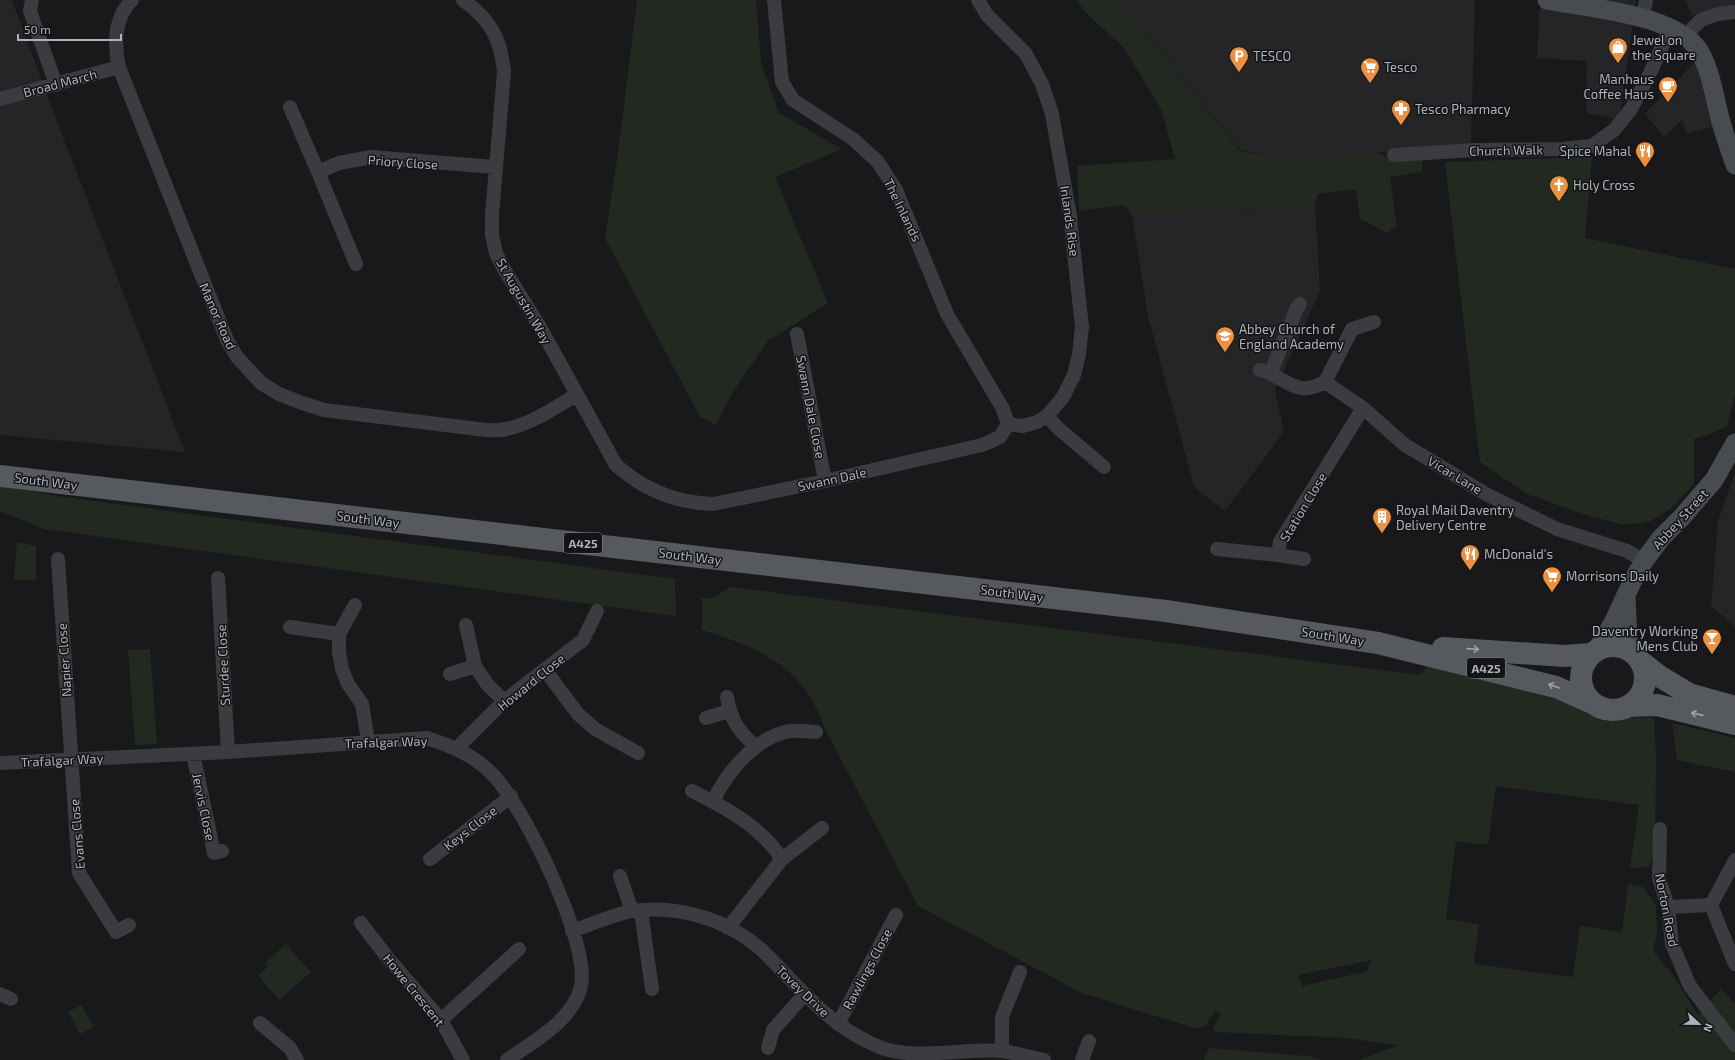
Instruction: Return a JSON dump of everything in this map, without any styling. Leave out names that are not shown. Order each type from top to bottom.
[{"type":"main road","points":[[1547,0],[1644,8],[1699,50],[1708,69],[1718,111],[1735,165]]},
{"type":"main road","name":"Abbey Street","points":[[1594,652],[1644,561],[1661,538],[1682,517],[1714,480],[1735,443]]},
{"type":"main road","name":"South Way","points":[[0,476],[1166,611],[1378,643]]},
{"type":"main road","name":"Abbey Street","points":[[1626,596],[1628,641],[1637,657]]},
{"type":"main road","name":"A425","points":[[1378,643],[1564,656],[1594,652]]},
{"type":"main road","name":"A425","points":[[1378,643],[1556,686],[1590,702]]},
{"type":"main road","points":[[1637,657],[1645,674],[1643,690],[1638,700],[1629,706],[1615,711],[1606,710],[1590,702],[1584,694],[1580,684],[1580,673],[1584,662],[1594,652],[1607,646],[1619,646],[1637,657],[1659,676],[1689,694],[1735,707]]},
{"type":"main road","points":[[1629,706],[1657,705],[1735,724]]},
{"type":"street","points":[[32,0],[30,11],[56,85]]},
{"type":"street","points":[[119,67],[115,48],[118,26],[126,7],[132,0]]},
{"type":"street","name":"St Augustin Way","points":[[463,0],[474,8],[489,25],[497,36],[502,51],[504,72],[492,215],[492,235],[496,252],[504,269],[540,329],[616,465],[630,478],[649,489]]},
{"type":"street","name":"The Inlands","points":[[774,0],[782,82],[793,100],[853,139],[878,162],[889,178],[911,222],[947,314],[1003,409],[1008,424]]},
{"type":"street","name":"Inlands Rise","points":[[978,0],[987,15],[1026,54],[1042,84],[1052,114],[1059,145],[1070,216],[1082,327],[1079,354],[1074,375],[1063,397],[1048,416],[1023,426],[1008,424]]},
{"type":"street","points":[[1677,32],[1701,20],[1718,14],[1735,12]]},
{"type":"street","name":"Church Walk","points":[[1394,155],[1474,150],[1562,149],[1592,146],[1614,130],[1631,109],[1650,73],[1677,32]]},
{"type":"street","name":"Broad March","points":[[0,99],[119,67]]},
{"type":"street","name":"Manor Road","points":[[119,67],[227,340],[237,357],[261,383],[279,394],[324,410],[478,429],[500,430],[525,422],[576,395]]},
{"type":"street","points":[[290,107],[356,264]]},
{"type":"street","name":"Priory Close","points":[[318,172],[339,163],[371,157],[495,167]]},
{"type":"street","points":[[1300,304],[1265,371],[1291,386],[1316,387],[1325,382],[1352,329],[1374,322]]},
{"type":"street","name":"Swann Dale Close","points":[[797,334],[825,481]]},
{"type":"street","name":"Vicar Lane","points":[[1325,382],[1363,408],[1405,445],[1486,494],[1557,529],[1627,551],[1644,561]]},
{"type":"street","name":"Station Close","points":[[1217,549],[1278,555],[1280,542],[1363,408]]},
{"type":"street","points":[[1048,416],[1059,429],[1104,467]]},
{"type":"street","name":"Swann Dale","points":[[649,489],[666,497],[695,504],[713,504],[825,481],[982,445],[1000,437],[1008,424]]},
{"type":"street","points":[[1278,555],[1304,559]]},
{"type":"street","name":"Napier Close","points":[[58,559],[71,760]]},
{"type":"street","name":"Sturdee Close","points":[[218,578],[228,752]]},
{"type":"street","points":[[355,605],[339,634],[342,669],[348,684],[362,704],[368,741]]},
{"type":"street","name":"Howard Close","points":[[457,748],[504,701],[583,640],[597,611]]},
{"type":"street","points":[[466,625],[475,666],[487,684],[504,701]]},
{"type":"street","points":[[290,627],[339,634]]},
{"type":"street","points":[[450,674],[475,666]]},
{"type":"street","points":[[545,670],[578,714],[595,729],[638,753]]},
{"type":"street","points":[[727,697],[729,711],[737,729],[755,746]]},
{"type":"street","points":[[706,718],[729,711]]},
{"type":"street","points":[[713,801],[721,785],[755,746],[786,731],[816,732]]},
{"type":"street","name":"Trafalgar Way","points":[[0,763],[228,752],[428,738],[457,748],[478,761],[495,776],[510,796],[556,882],[582,961],[581,989],[568,1014],[548,1031],[507,1060]]},
{"type":"street","name":"Jervis Close","points":[[193,754],[214,853],[222,851]]},
{"type":"street","name":"Evans Close","points":[[71,760],[79,873],[116,932],[129,925]]},
{"type":"street","points":[[692,791],[713,801],[753,826],[772,844],[782,859]]},
{"type":"street","name":"Keys Close","points":[[430,859],[510,796]]},
{"type":"street","points":[[728,928],[782,859],[822,828]]},
{"type":"street","name":"Norton Road","points":[[1660,829],[1659,878],[1668,907],[1672,944],[1690,986],[1735,1045]]},
{"type":"street","points":[[1711,905],[1735,860]]},
{"type":"street","points":[[620,876],[636,911],[652,989]]},
{"type":"street","points":[[1668,907],[1711,905]]},
{"type":"street","points":[[1711,905],[1735,964]]},
{"type":"street","name":"Tovey Drive","points":[[572,931],[636,911],[657,910],[686,912],[728,928],[752,942],[767,955],[820,1010],[838,1024],[883,1048],[920,1056],[1002,1051],[1044,1060]]},
{"type":"street","name":"Rawlings Close","points":[[838,1024],[896,914]]},
{"type":"street","name":"Howe Crescent","points":[[361,923],[387,957],[441,1020],[463,1060]]},
{"type":"street","points":[[441,1020],[519,949]]},
{"type":"street","points":[[1002,1051],[1002,1017],[1020,972]]},
{"type":"street","points":[[768,1048],[773,1030],[804,995]]},
{"type":"street","points":[[260,1022],[290,1048],[297,1060]]},
{"type":"street","points":[[1082,1060],[1090,1041]]},
{"type":"shaded area","points":[[0,0],[12,0],[56,119],[185,452],[0,435]]},
{"type":"shaded area","points":[[637,0],[756,0],[761,63],[779,113],[842,149],[775,177],[828,303],[768,341],[734,390],[716,425],[700,417],[605,238],[618,153]]},
{"type":"shaded area","points":[[1077,0],[1119,0],[1240,151],[1288,159],[1378,152],[1390,160],[1423,159],[1422,172],[1390,177],[1397,226],[1387,233],[1360,219],[1356,189],[1318,194],[1315,205],[1132,215],[1124,205],[1079,211],[1077,166],[1175,159],[1161,109],[1124,48],[1085,12]]},
{"type":"shaded area","points":[[1119,0],[1475,0],[1471,144],[1291,160],[1240,150]]},
{"type":"shaded area","points":[[1540,0],[1636,0],[1621,107],[1616,119],[1586,113],[1587,61],[1537,58]]},
{"type":"shaded area","points":[[1685,0],[1735,0],[1735,9],[1692,15]]},
{"type":"shaded area","points":[[1696,61],[1715,126],[1687,134],[1682,120],[1664,137],[1645,114]]},
{"type":"shaded area","points":[[1592,157],[1585,238],[1735,269],[1735,395],[1727,426],[1708,435],[1694,439],[1694,484],[1671,508],[1651,521],[1625,525],[1589,516],[1527,494],[1480,462],[1445,162]]},
{"type":"shaded area","name":"Abbey Church of England Academy","points":[[1315,205],[1320,291],[1275,390],[1284,432],[1225,511],[1194,487],[1148,316],[1132,215]]},
{"type":"shaded area","points":[[1735,472],[1735,627],[1711,606],[1718,521]]},
{"type":"shaded area","points":[[0,486],[64,497],[675,579],[676,616],[44,529],[0,511]]},
{"type":"shaded area","points":[[17,542],[36,546],[36,580],[14,580]]},
{"type":"shaded area","points":[[730,587],[1420,675],[1430,664],[1562,698],[1580,707],[1609,717],[1654,718],[1656,758],[1655,849],[1649,867],[1630,868],[1639,805],[1496,786],[1488,845],[1456,841],[1446,919],[1479,924],[1474,964],[1573,977],[1580,926],[1622,932],[1628,884],[1643,887],[1656,905],[1657,934],[1653,951],[1673,975],[1698,1015],[1721,989],[1735,1004],[1735,1060],[1359,1060],[1397,1045],[1346,1038],[1215,1032],[1213,1028],[1221,1013],[1215,1011],[1205,1026],[1197,1029],[1082,993],[918,906],[824,727],[815,705],[804,687],[779,664],[765,655],[750,647],[702,630],[702,598],[713,598]],"holes":[[[1372,960],[1367,971],[1302,986],[1298,975]]]},
{"type":"shaded area","points":[[150,649],[157,744],[135,745],[128,650]]},
{"type":"shaded area","points":[[1672,723],[1735,738],[1735,772],[1677,760]]},
{"type":"shaded area","points":[[286,944],[311,972],[279,1000],[258,975],[268,967],[265,963]]},
{"type":"shaded area","points":[[81,1005],[94,1027],[80,1034],[68,1012]]},
{"type":"shaded area","points":[[1209,1048],[1308,1056],[1322,1060],[1204,1060]]},
{"type":"place","name":"Jewel on the Square","points":[[1618,64]]},
{"type":"place","name":"TESCO","points":[[1239,73]]},
{"type":"place","name":"Tesco","points":[[1370,84]]},
{"type":"place","name":"Manhaus Coffee Haus","points":[[1668,103]]},
{"type":"place","name":"Tesco Pharmacy","points":[[1401,126]]},
{"type":"place","name":"Spice Mahal","points":[[1645,168]]},
{"type":"place","name":"Holy Cross","points":[[1559,202]]},
{"type":"place","name":"Abbey Church of England Academy","points":[[1225,353]]},
{"type":"place","name":"Royal Mail Daventry Delivery Centre","points":[[1382,534]]},
{"type":"place","name":"McDonald's","points":[[1470,571]]},
{"type":"place","name":"Morrisons Daily","points":[[1552,593]]},
{"type":"place","name":"Daventry Working Mens Club","points":[[1712,655]]}]
